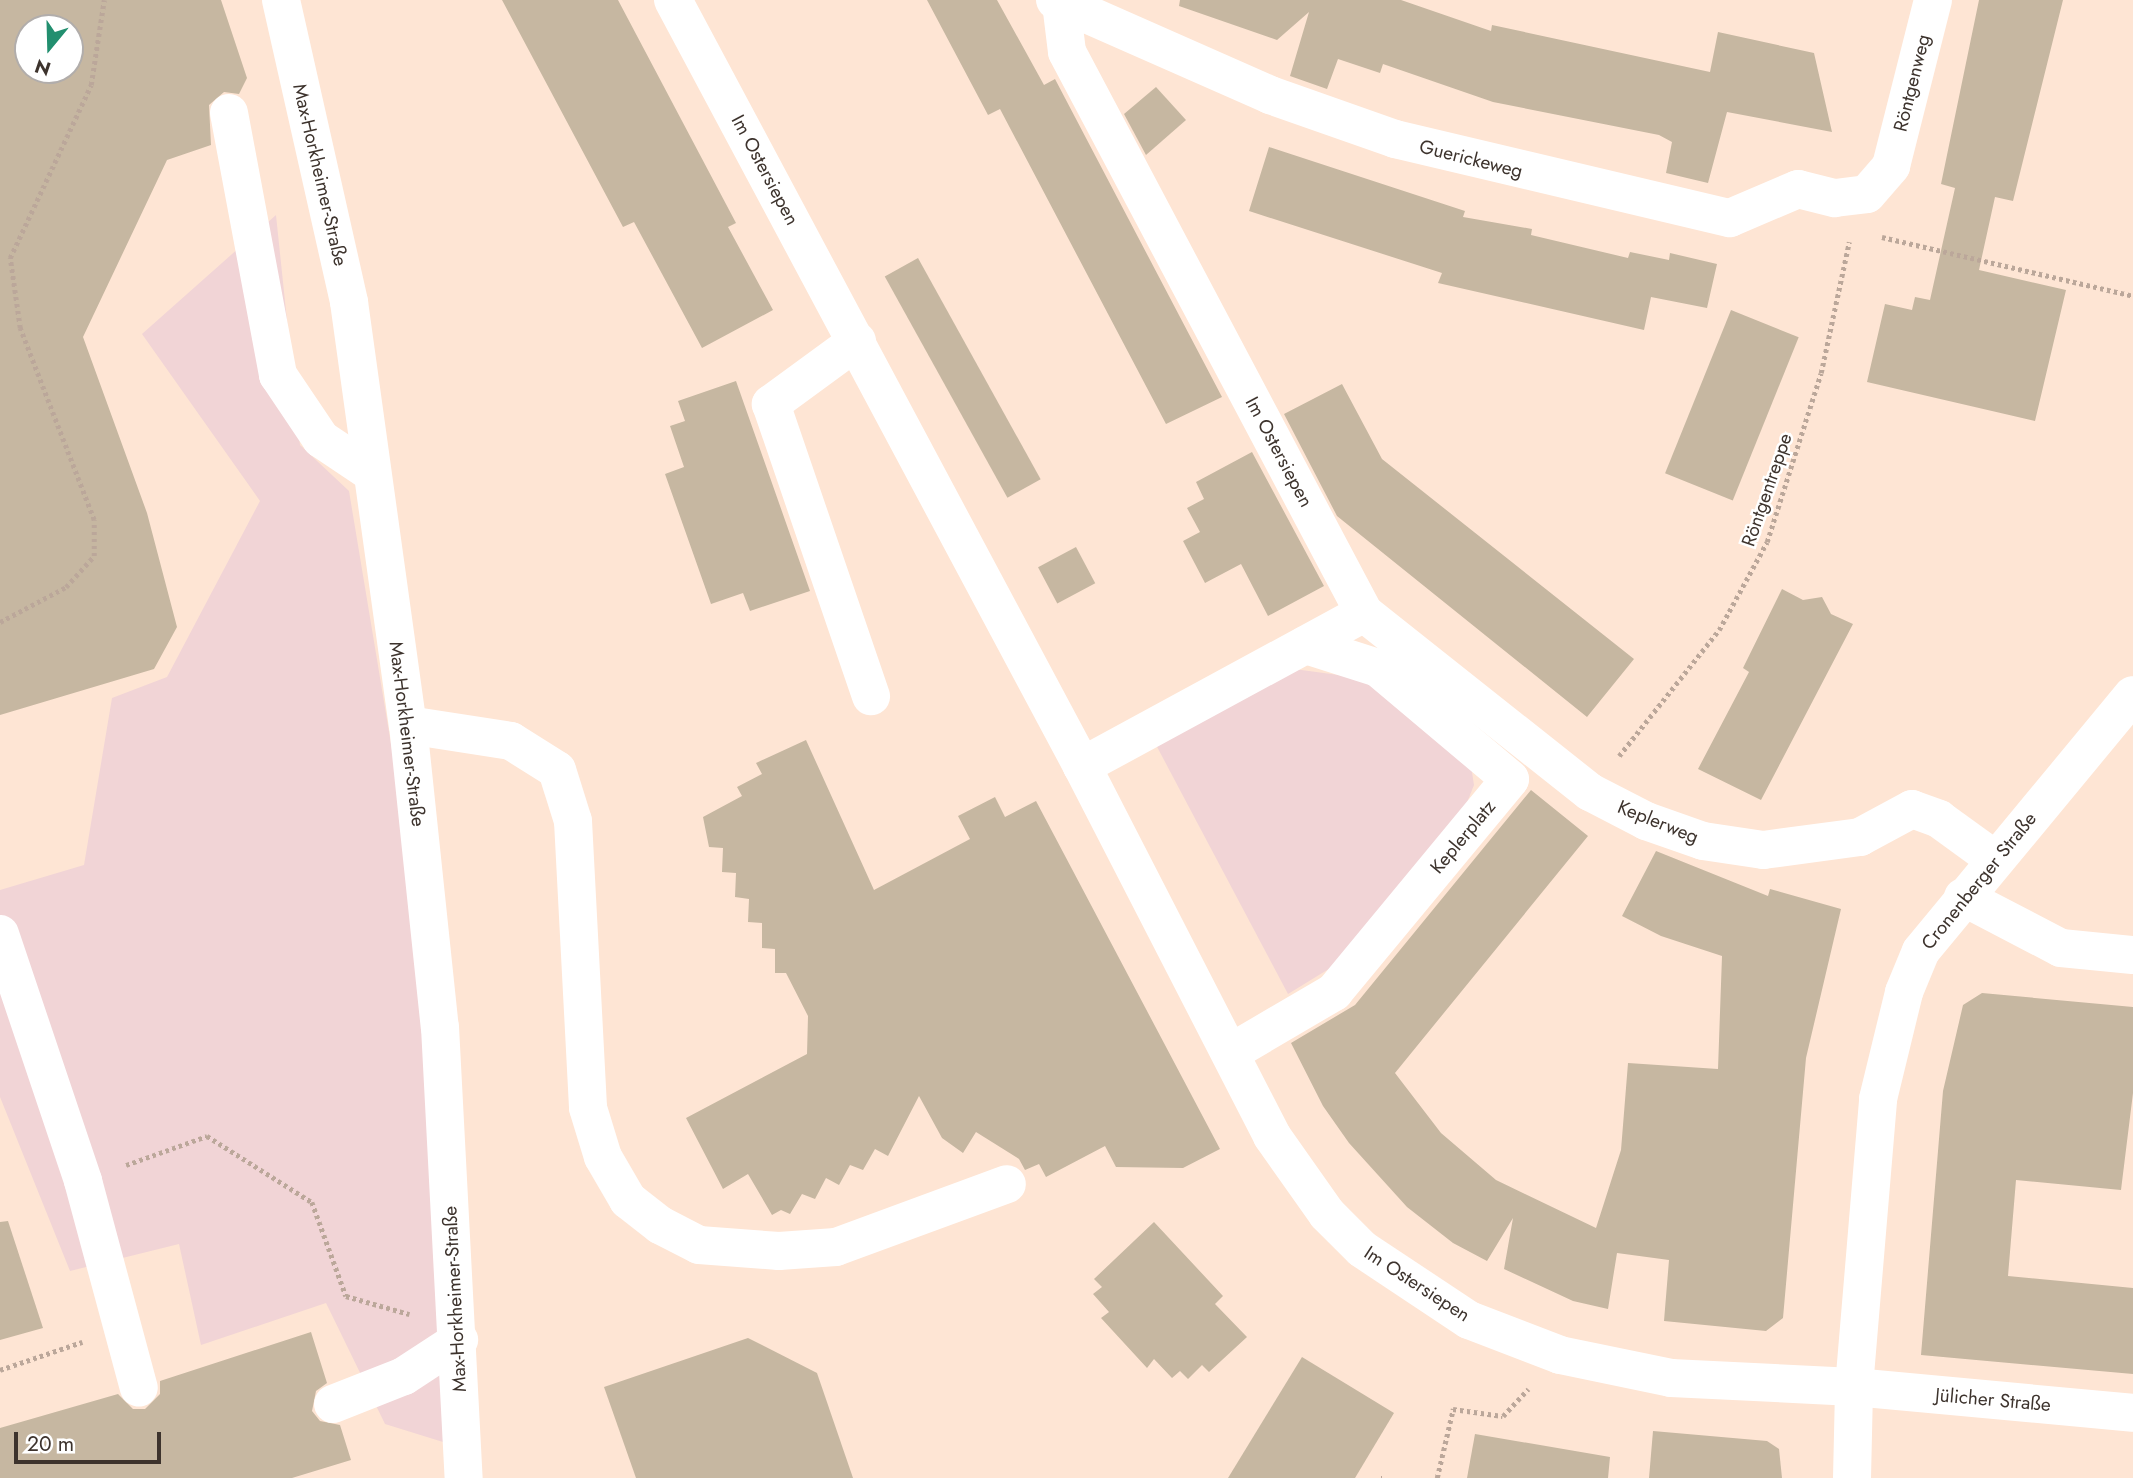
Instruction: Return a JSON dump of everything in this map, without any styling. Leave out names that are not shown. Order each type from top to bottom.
[{"type":"street","name":"Max-Horkheimer-Straße","points":[[281,0],[349,302],[408,725],[440,1027],[464,1478]]},
{"type":"street","name":"Im Ostersiepen","points":[[673,0],[1082,766],[1272,1136],[1327,1214],[1362,1249],[1469,1320],[1560,1355],[1671,1378],[1854,1387]]},
{"type":"street","name":"Röntgenweg","points":[[1891,166],[1933,0]]},
{"type":"street","name":"Im Ostersiepen","points":[[1058,1],[1067,52],[1364,613]]},
{"type":"street","name":"Guerickeweg","points":[[1058,1],[1270,96],[1395,139],[1730,218],[1798,190],[1835,198],[1867,194],[1891,166]]},
{"type":"street","points":[[229,113],[278,375],[321,439],[372,473]]},
{"type":"street","points":[[857,341],[771,404],[870,696]]},
{"type":"street","points":[[1082,766],[1364,613]]},
{"type":"street","name":"Keplerweg","points":[[1364,613],[1590,792],[1646,821],[1703,841],[1763,850],[1860,837],[1912,809],[1939,819],[1994,859]]},
{"type":"street","name":"Keplerplatz","points":[[1230,1053],[1334,992],[1510,779],[1378,668],[1306,645]]},
{"type":"street","name":"Cronenberger Straße","points":[[1852,1478],[1854,1387],[1878,1098],[1888,1040],[1921,951],[1994,859],[2133,695]]},
{"type":"street","points":[[408,725],[511,741],[557,769],[573,821],[588,1108],[603,1157],[628,1200],[660,1225],[699,1245],[779,1251],[836,1247],[1007,1184]]},
{"type":"street","points":[[1963,897],[2061,948],[2133,955]]},
{"type":"street","points":[[0,934],[83,1181],[139,1388]]},
{"type":"street","points":[[333,1404],[404,1376],[458,1334]]},
{"type":"street","name":"Jülicher Straße","points":[[1854,1387],[2133,1413]]},
{"type":"path","points":[[0,622],[66,587],[94,556],[94,520],[20,328],[10,257],[91,85],[104,0]]},
{"type":"path","points":[[1875,236],[2133,296]]},
{"type":"path","name":"Röntgentreppe","points":[[1625,749],[1719,630],[1767,542],[1821,373],[1840,286]]},
{"type":"path","points":[[83,1181],[207,1136],[312,1202],[346,1296],[458,1334]]},
{"type":"path","points":[[0,1370],[124,1328]]},
{"type":"path","points":[[1437,1478],[1452,1409],[1503,1416],[1560,1355]]},
{"type":"shaded area","points":[[276,215],[300,445],[349,491],[394,762],[428,1089],[443,1442],[385,1424],[326,1303],[201,1345],[179,1244],[70,1271],[0,1097],[0,890],[84,865],[112,698],[167,677],[260,501],[142,334]]},
{"type":"shaded area","points":[[1294,669],[1368,679],[1471,766],[1474,785],[1466,805],[1332,967],[1288,994],[1155,743]]},
{"type":"building","points":[[0,0],[221,0],[247,78],[239,94],[224,92],[209,105],[211,145],[167,160],[83,337],[147,513],[177,627],[154,669],[0,715]]},
{"type":"building","points":[[502,0],[618,0],[736,223],[728,227],[773,310],[702,348],[634,222],[623,227]]},
{"type":"building","points":[[927,0],[997,0],[1044,85],[1055,79],[1222,397],[1166,424],[1000,109],[988,115]]},
{"type":"building","points":[[1180,0],[1401,0],[1491,31],[1492,25],[1710,72],[1718,32],[1814,53],[1832,132],[1727,112],[1708,183],[1666,173],[1672,142],[1659,135],[1493,102],[1383,64],[1380,73],[1338,59],[1327,89],[1290,76],[1309,12],[1277,40],[1179,6]]},
{"type":"building","points":[[1979,0],[2063,0],[2013,201],[1995,197],[1979,270],[2066,290],[2035,421],[1867,382],[1885,304],[1912,310],[1915,297],[1930,300],[1955,188],[1941,184]]},
{"type":"building","points":[[1156,87],[1186,120],[1146,155],[1124,114]]},
{"type":"building","points":[[1269,147],[1465,211],[1463,217],[1532,229],[1531,235],[1628,258],[1630,252],[1669,260],[1670,253],[1717,264],[1707,308],[1651,297],[1644,330],[1438,283],[1442,273],[1249,211]]},
{"type":"building","points":[[918,258],[1041,479],[1007,498],[885,276]]},
{"type":"building","points":[[1731,310],[1799,337],[1733,501],[1665,473]]},
{"type":"building","points":[[736,381],[810,591],[750,611],[743,593],[711,604],[665,474],[684,467],[670,426],[685,421],[678,401]]},
{"type":"building","points":[[1342,384],[1382,459],[1634,659],[1587,717],[1337,516],[1284,414]]},
{"type":"building","points":[[1252,452],[1324,586],[1268,616],[1241,564],[1205,583],[1183,541],[1200,532],[1187,508],[1204,499],[1196,482]]},
{"type":"building","points":[[1076,547],[1095,583],[1057,603],[1038,567]]},
{"type":"building","points":[[1782,589],[1803,600],[1822,597],[1831,614],[1853,624],[1761,800],[1698,769],[1749,672],[1743,668]]},
{"type":"building","points":[[806,740],[874,890],[970,839],[958,816],[995,797],[1005,817],[1036,801],[1220,1149],[1183,1168],[1116,1167],[1105,1146],[1046,1177],[1039,1164],[1025,1170],[1019,1159],[976,1132],[963,1153],[942,1138],[919,1096],[888,1156],[875,1149],[863,1170],[850,1165],[839,1185],[826,1178],[815,1199],[802,1194],[790,1214],[781,1210],[772,1215],[748,1174],[723,1189],[686,1118],[807,1054],[808,1016],[786,973],[775,973],[775,949],[762,948],[762,923],[748,922],[749,899],[735,897],[736,873],[722,872],[723,848],[709,847],[703,817],[742,796],[737,787],[762,774],[756,763]]},
{"type":"building","points":[[1531,790],[1588,836],[1395,1073],[1441,1133],[1496,1180],[1596,1228],[1621,1150],[1628,1063],[1718,1069],[1722,956],[1661,936],[1622,916],[1656,851],[1768,896],[1770,889],[1841,909],[1806,1058],[1783,1318],[1766,1331],[1664,1321],[1669,1260],[1617,1253],[1608,1309],[1573,1301],[1504,1269],[1513,1218],[1487,1261],[1453,1243],[1407,1207],[1349,1143],[1323,1106],[1291,1043],[1355,1005]]},
{"type":"building","points":[[1982,993],[2133,1007],[2133,1093],[2121,1190],[2016,1180],[2008,1276],[2133,1288],[2133,1374],[1921,1355],[1943,1091],[1963,1005]]},
{"type":"building","points":[[8,1221],[43,1328],[0,1340],[0,1222]]},
{"type":"building","points":[[1154,1222],[1223,1296],[1215,1304],[1247,1337],[1209,1372],[1202,1365],[1188,1379],[1180,1371],[1172,1378],[1154,1359],[1147,1368],[1101,1318],[1109,1312],[1093,1294],[1102,1287],[1094,1279]]},
{"type":"building","points":[[311,1332],[327,1383],[316,1391],[312,1411],[320,1421],[340,1425],[351,1460],[292,1478],[0,1478],[0,1428],[118,1394],[133,1409],[145,1409],[160,1394],[160,1381]]},
{"type":"building","points":[[748,1338],[817,1373],[853,1478],[636,1478],[604,1387]]},
{"type":"building","points":[[1302,1357],[1394,1413],[1355,1478],[1228,1478]]},
{"type":"building","points":[[1653,1431],[1767,1441],[1779,1449],[1782,1478],[1649,1478]]},
{"type":"building","points":[[1475,1434],[1610,1457],[1608,1478],[1467,1478]]}]
